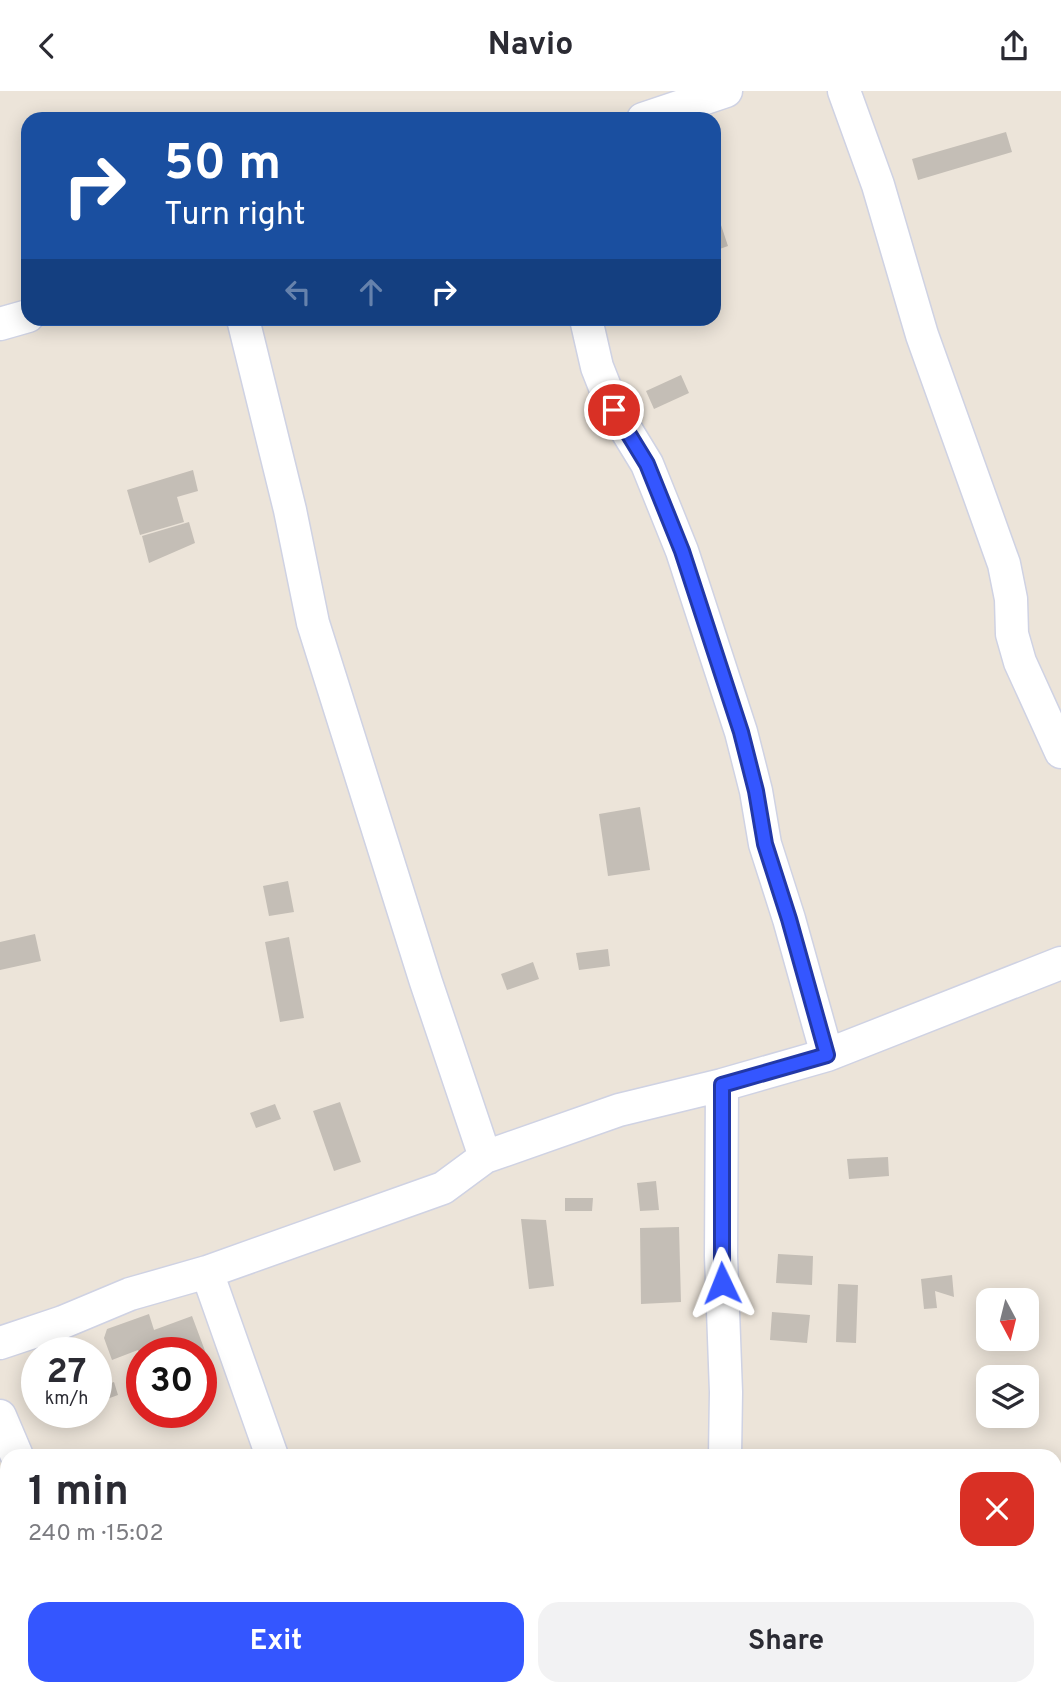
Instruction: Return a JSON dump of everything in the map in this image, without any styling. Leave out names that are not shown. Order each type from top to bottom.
[{"type":"street","points":[[664,112],[726,91]]},
{"type":"street","points":[[844,91],[878,185],[922,335],[1003,564],[1020,661],[1061,752]]},
{"type":"street","points":[[0,324],[21,318]]},
{"type":"street","points":[[245,326],[290,510],[313,623],[426,982],[485,1157]]},
{"type":"street","points":[[588,326],[597,367],[614,410],[647,464],[682,551],[737,719],[756,791],[765,844],[827,1055]]},
{"type":"street","points":[[0,1343],[63,1322],[130,1294],[207,1272],[443,1188],[485,1157],[619,1110],[722,1085],[827,1055],[1061,963]]},
{"type":"street","points":[[722,1085],[721,1256],[726,1392],[725,1449]]},
{"type":"street","points":[[207,1272],[270,1449]]},
{"type":"street","points":[[0,1416],[14,1449]]},
{"type":"building","points":[[1006,132],[1012,152],[918,180],[912,159]]},
{"type":"building","points":[[721,225],[728,246],[721,248]]},
{"type":"building","points":[[681,375],[689,393],[654,409],[646,391]]},
{"type":"building","points":[[193,470],[198,491],[177,497],[184,522],[140,535],[127,490]]},
{"type":"building","points":[[189,522],[195,543],[149,563],[142,536]]},
{"type":"building","points":[[640,807],[650,870],[608,876],[599,814]]},
{"type":"building","points":[[288,881],[294,912],[269,916],[263,886]]},
{"type":"building","points":[[35,934],[41,961],[0,970],[0,942]]},
{"type":"building","points":[[289,937],[304,1018],[280,1022],[265,942]]},
{"type":"building","points":[[608,949],[610,966],[579,970],[576,953]]},
{"type":"building","points":[[533,962],[539,979],[507,990],[501,974]]},
{"type":"building","points":[[340,1102],[361,1162],[334,1171],[313,1111]]},
{"type":"building","points":[[275,1104],[281,1119],[256,1128],[250,1113]]},
{"type":"building","points":[[888,1157],[889,1176],[849,1179],[847,1159]]},
{"type":"building","points":[[656,1181],[659,1210],[640,1211],[637,1183]]},
{"type":"building","points":[[565,1198],[593,1198],[592,1211],[565,1211]]},
{"type":"building","points":[[521,1219],[546,1220],[554,1286],[529,1289]]},
{"type":"building","points":[[679,1227],[681,1302],[641,1304],[640,1228]]},
{"type":"building","points":[[778,1254],[813,1256],[812,1285],[776,1283]]},
{"type":"building","points":[[952,1275],[954,1297],[935,1291],[937,1308],[924,1309],[921,1279]]},
{"type":"building","points":[[838,1284],[858,1285],[856,1343],[836,1342]]},
{"type":"building","points":[[772,1312],[810,1315],[807,1343],[770,1340]]},
{"type":"building","points":[[149,1314],[154,1330],[192,1316],[200,1337],[126,1337],[126,1355],[112,1360],[112,1337],[104,1337],[107,1329]]},
{"type":"building","points":[[112,1383],[118,1395],[112,1397]]},
{"type":"route","points":[[614,410],[647,464],[682,551],[741,732],[756,791],[765,844],[827,1055],[722,1085],[722,1283]]}]
